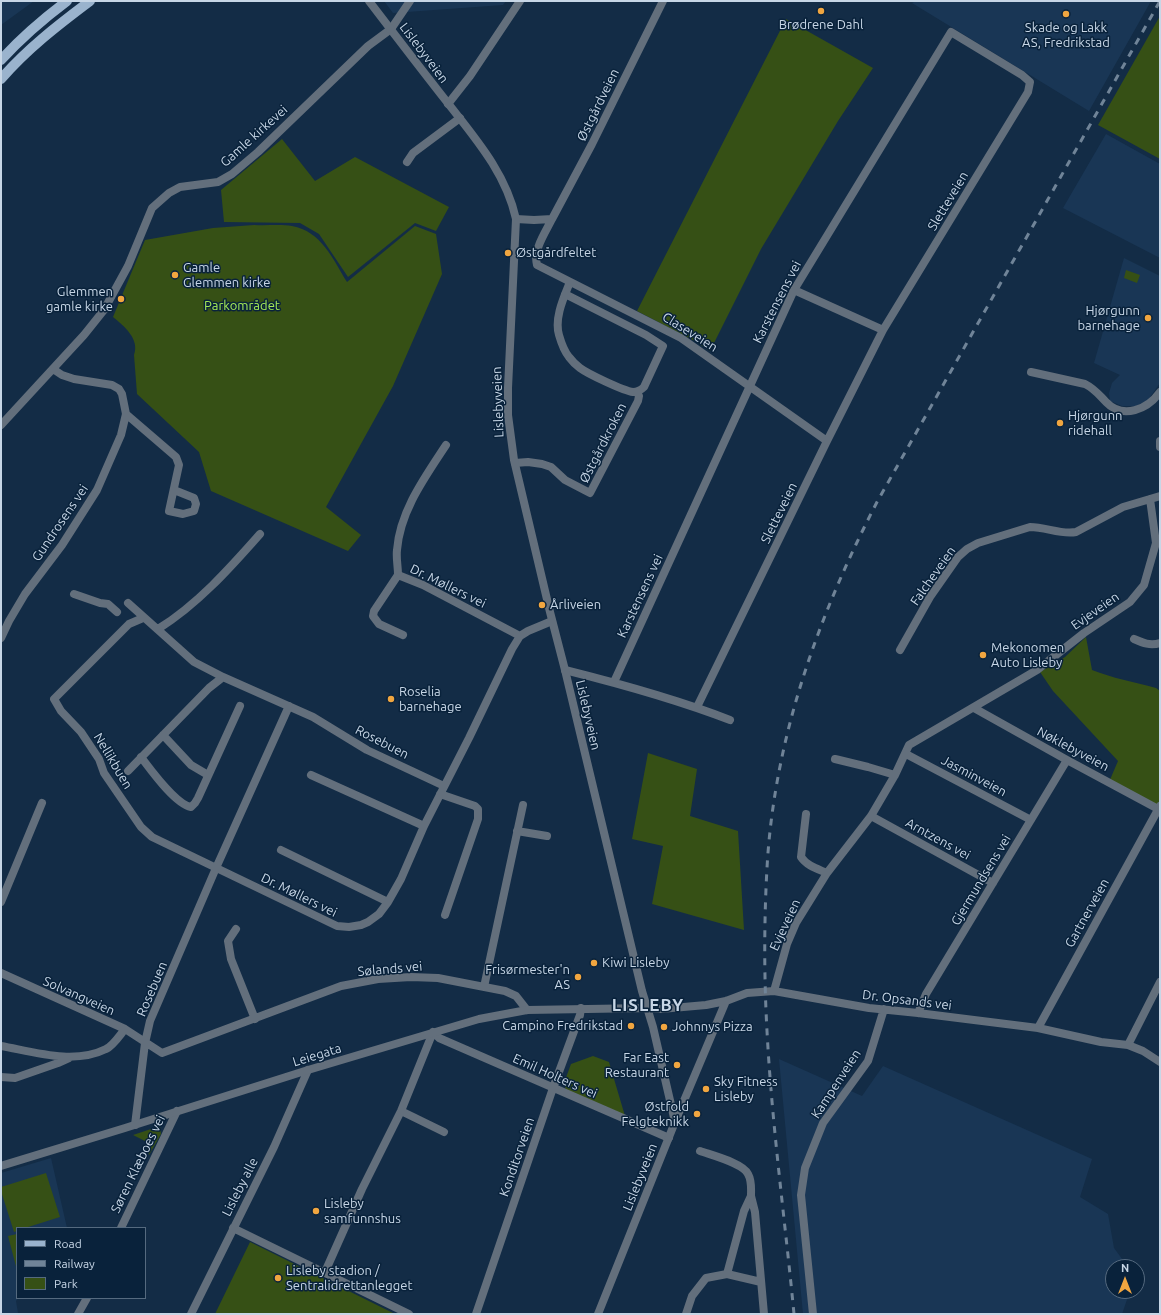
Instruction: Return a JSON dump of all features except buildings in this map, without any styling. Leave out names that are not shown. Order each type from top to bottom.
[{"type":"main road","points":[[1,60],[18,41],[66,1]]},
{"type":"main road","points":[[1,79],[29,50],[90,1]]},
{"type":"street","name":"Lislebyveien","points":[[369,1],[483,149],[500,176],[509,195],[516,219],[508,388],[509,428],[515,463],[552,621],[642,991],[653,1027],[675,1122],[598,1314]]},
{"type":"street","name":"Gamle kirkevei","points":[[1,425],[84,335],[104,310],[128,266],[152,208],[169,193],[180,187],[218,182],[232,174],[258,152],[368,46],[391,29],[410,1]]},
{"type":"street","points":[[448,104],[470,76],[520,1]]},
{"type":"street","name":"Østgårdveien","points":[[535,258],[537,250],[552,218],[592,144],[663,1]]},
{"type":"street","name":"Karstensens vei","points":[[614,682],[794,290],[951,32],[1022,75],[1030,82]]},
{"type":"street","name":"Sletteveien","points":[[697,707],[827,440],[883,330],[1028,92],[1030,82]]},
{"type":"street","points":[[407,162],[413,154],[460,118]]},
{"type":"street","points":[[516,219],[534,220],[552,218]]},
{"type":"street","name":"Claseveien","points":[[535,258],[537,265],[681,338],[827,440]]},
{"type":"street","points":[[566,294],[646,335],[663,346],[644,387],[637,392],[631,392],[586,371],[567,354],[558,330],[558,316],[570,282]]},
{"type":"street","points":[[794,290],[883,330]]},
{"type":"street","name":"Gundrosens vei","points":[[1,638],[25,594],[62,545],[97,490],[121,436],[126,414],[122,394],[119,389],[112,385],[74,379],[62,375],[53,369]]},
{"type":"street","points":[[1031,372],[1085,384],[1093,388],[1107,403],[1119,410],[1128,412],[1141,409],[1148,405],[1160,392]]},
{"type":"street","name":"Østgårdkroken","points":[[515,463],[535,462],[551,467],[565,480],[590,494],[638,401],[639,396],[637,392]]},
{"type":"street","points":[[126,414],[176,457],[179,465],[174,490]]},
{"type":"street","points":[[1160,441],[1160,447]]},
{"type":"street","points":[[398,574],[398,543],[408,508],[446,446]]},
{"type":"street","name":"Falcheveien","points":[[900,650],[930,597],[958,557],[967,549],[978,543],[1030,527],[1037,527],[1069,534],[1076,532],[1123,507],[1160,496]]},
{"type":"street","name":"Evjeveien","points":[[774,991],[787,944],[796,923],[827,873],[871,816],[895,775],[909,745],[1037,670],[1084,633],[1130,602],[1144,585],[1156,543],[1150,499]]},
{"type":"street","points":[[158,629],[176,618],[232,566],[260,534]]},
{"type":"street","name":"Dr. Møllers vei","points":[[216,868],[337,926],[349,927],[361,925],[380,914],[401,879],[424,826],[512,649],[520,636],[423,585],[398,574],[374,611],[373,616],[379,624],[403,635]]},
{"type":"street","points":[[74,594],[100,604],[108,604],[117,612]]},
{"type":"street","points":[[128,603],[194,662],[223,677],[289,706]]},
{"type":"street","name":"Nellikbuen","points":[[143,618],[129,624],[54,698],[60,711],[81,732],[99,759],[104,773],[141,827],[152,837],[216,868]]},
{"type":"street","points":[[520,636],[552,621]]},
{"type":"street","points":[[1134,639],[1147,645],[1160,643]]},
{"type":"street","points":[[565,670],[614,682],[697,707],[730,720]]},
{"type":"street","points":[[128,771],[208,688],[223,677]]},
{"type":"street","points":[[141,757],[168,790],[188,807],[191,807],[195,803],[240,706]]},
{"type":"street","name":"Rosebuen","points":[[135,1125],[145,1043],[150,1022],[216,868],[289,706],[313,717],[367,750],[442,790]]},
{"type":"street","name":"Nøklebyveien","points":[[974,708],[1067,760],[1159,808]]},
{"type":"street","points":[[163,735],[191,765],[208,775]]},
{"type":"street","name":"Jasminveien","points":[[906,754],[1031,820]]},
{"type":"street","points":[[834,759],[895,775]]},
{"type":"street","name":"Gjermundsens vei","points":[[918,1013],[926,994],[1067,760]]},
{"type":"street","points":[[311,775],[424,826]]},
{"type":"street","points":[[442,790],[475,806],[478,809],[478,818],[445,915]]},
{"type":"street","points":[[1,902],[42,803]]},
{"type":"street","points":[[484,987],[523,805]]},
{"type":"street","name":"Gartnerveien","points":[[1038,1028],[1159,808]]},
{"type":"street","points":[[806,814],[801,857],[810,865],[827,873]]},
{"type":"street","name":"Arntzens vei","points":[[871,816],[993,883]]},
{"type":"street","points":[[517,831],[547,836]]},
{"type":"street","points":[[281,850],[388,902]]},
{"type":"street","points":[[236,929],[228,941],[231,959],[255,1019]]},
{"type":"street","name":"Solvangveien","points":[[1,973],[125,1029],[145,1043]]},
{"type":"street","name":"Sølands vei","points":[[145,1043],[162,1053],[341,986],[378,979],[411,977],[438,978],[505,991],[516,996],[527,1010]]},
{"type":"street","points":[[1128,1046],[1160,982]]},
{"type":"street","name":"Dr. Opsands vei","points":[[647,1008],[661,1009],[706,1005],[726,1001],[747,993],[774,991],[884,1009],[1038,1028],[1101,1042],[1128,1046],[1143,1051],[1160,1062]]},
{"type":"street","points":[[675,1122],[726,1001]]},
{"type":"street","name":"Konditorveien","points":[[476,1314],[553,1088],[580,1015],[581,1008]]},
{"type":"street","name":"Leiegata","points":[[1,1166],[308,1070],[479,1019],[527,1010],[647,1008]]},
{"type":"street","name":"Kampenveien","points":[[813,1314],[801,1195],[804,1168],[823,1123],[868,1061],[884,1009]]},
{"type":"street","points":[[1,1046],[69,1058],[87,1056],[108,1049],[125,1029]]},
{"type":"street","points":[[325,1272],[362,1189],[401,1111],[434,1032]]},
{"type":"street","name":"Emil Holters vei","points":[[434,1032],[439,1038],[669,1138]]},
{"type":"street","points":[[1,1077],[15,1078],[69,1058]]},
{"type":"street","name":"Lisleby alle","points":[[191,1314],[274,1147],[308,1070]]},
{"type":"street","name":"Søren Klæboes vei","points":[[121,1227],[177,1111]]},
{"type":"street","points":[[401,1111],[444,1132]]},
{"type":"street","points":[[700,1151],[734,1163],[748,1172],[751,1182],[751,1196],[755,1212],[764,1314]]},
{"type":"street","points":[[727,1274],[744,1211],[751,1196]]},
{"type":"street","points":[[233,1228],[409,1314]]},
{"type":"street","points":[[686,1314],[692,1296],[706,1278],[727,1274],[761,1282]]},
{"type":"street","points":[[78,1314],[86,1299]]},
{"type":"shaded area","points":[[1,1],[34,1],[1,25]]},
{"type":"shaded area","points":[[384,1],[506,1],[503,5],[393,13]]},
{"type":"shaded area","points":[[916,1],[1151,1],[1089,111],[912,3]]},
{"type":"shaded area","points":[[1106,134],[1160,164],[1160,258],[1063,208]]},
{"type":"shaded area","points":[[1124,258],[1160,276],[1160,383],[1148,400],[1136,406],[1122,406],[1110,401],[1109,393],[1112,383],[1120,375],[1094,363]]},
{"type":"shaded area","points":[[779,1059],[862,1096],[883,1066],[1092,1159],[1080,1197],[1108,1214],[1114,1248],[1122,1259],[1105,1259],[1105,1299],[1127,1299],[1122,1314],[803,1314]]},
{"type":"shaded area","points":[[51,1158],[67,1227],[16,1227],[16,1299],[17,1299],[16,1301],[18,1313],[1,1314],[1,1173]]},
{"type":"green space","points":[[1160,16],[1160,159],[1098,125]]},
{"type":"green space","points":[[786,19],[873,68],[838,121],[761,249],[710,351],[693,340],[637,311]]},
{"type":"green space","points":[[282,139],[315,181],[355,157],[449,207],[436,231],[415,223],[348,277],[319,234],[300,223],[224,222],[221,190]]},
{"type":"green space","name":"Parkområdet","points":[[254,225],[292,226],[311,234],[331,255],[347,282],[415,226],[436,234],[442,274],[393,386],[326,507],[361,535],[348,551],[211,491],[199,452],[137,394],[134,355],[135,344],[130,333],[113,317],[145,240],[213,228]]},
{"type":"green space","points":[[1126,270],[1140,275],[1137,283],[1124,278]]},
{"type":"green space","points":[[1086,637],[1092,670],[1115,678],[1156,688],[1160,691],[1160,806],[1109,782],[1118,761],[1053,691],[1040,672],[1065,657]]},
{"type":"green space","points":[[648,753],[697,769],[690,816],[738,831],[744,930],[652,904],[663,846],[632,839]]},
{"type":"green space","points":[[593,1056],[609,1062],[625,1116],[566,1090],[564,1083],[571,1064]]},
{"type":"green space","points":[[160,1126],[161,1134],[149,1155],[145,1141],[133,1135]]},
{"type":"green space","points":[[46,1173],[60,1217],[28,1227],[16,1227],[16,1231],[14,1232],[1,1187]]},
{"type":"green space","points":[[16,1234],[16,1266],[8,1236]]},
{"type":"green space","name":"Lisleby stadion / Sentralidrettanlegget","points":[[250,1242],[395,1314],[215,1314]]},
{"type":"railway","points":[[794,1314],[769,1067],[765,929],[767,868],[771,820],[789,726],[802,679],[836,589],[877,502],[1160,1]]},
{"type":"place","name":"Brødrene Dahl","points":[[821,11]]},
{"type":"place","name":"Skade og Lakk AS, Fredrikstad","points":[[1066,14]]},
{"type":"place","name":"Østgårdfeltet","points":[[508,253]]},
{"type":"place","name":"Gamle Glemmen kirke","points":[[175,275]]},
{"type":"place","name":"Glemmen gamle kirke","points":[[121,299]]},
{"type":"place","name":"Hjørgunn barnehage","points":[[1148,318]]},
{"type":"place","name":"Hjørgunn ridehall","points":[[1060,423]]},
{"type":"place","name":"Årliveien","points":[[542,605]]},
{"type":"place","name":"Mekonomen Auto Lisleby","points":[[983,655]]},
{"type":"place","name":"Roselia barnehage","points":[[391,699]]},
{"type":"place","name":"Kiwi Lisleby","points":[[594,963]]},
{"type":"place","name":"Frisørmester'n AS","points":[[578,977]]},
{"type":"place","name":"Campino Fredrikstad","points":[[631,1026]]},
{"type":"place","name":"Johnnys Pizza","points":[[664,1027]]},
{"type":"place","name":"Far East Restaurant","points":[[677,1065]]},
{"type":"place","name":"Sky Fitness Lisleby","points":[[706,1089]]},
{"type":"place","name":"Østfold Felgteknikk","points":[[697,1114]]},
{"type":"place","name":"Lisleby samfunnshus","points":[[316,1211]]},
{"type":"place","name":"Lisleby stadion / Sentralidrettanlegget","points":[[278,1278]]},
{"type":"district","name":"LISLEBY","points":[[648,1005]]}]
